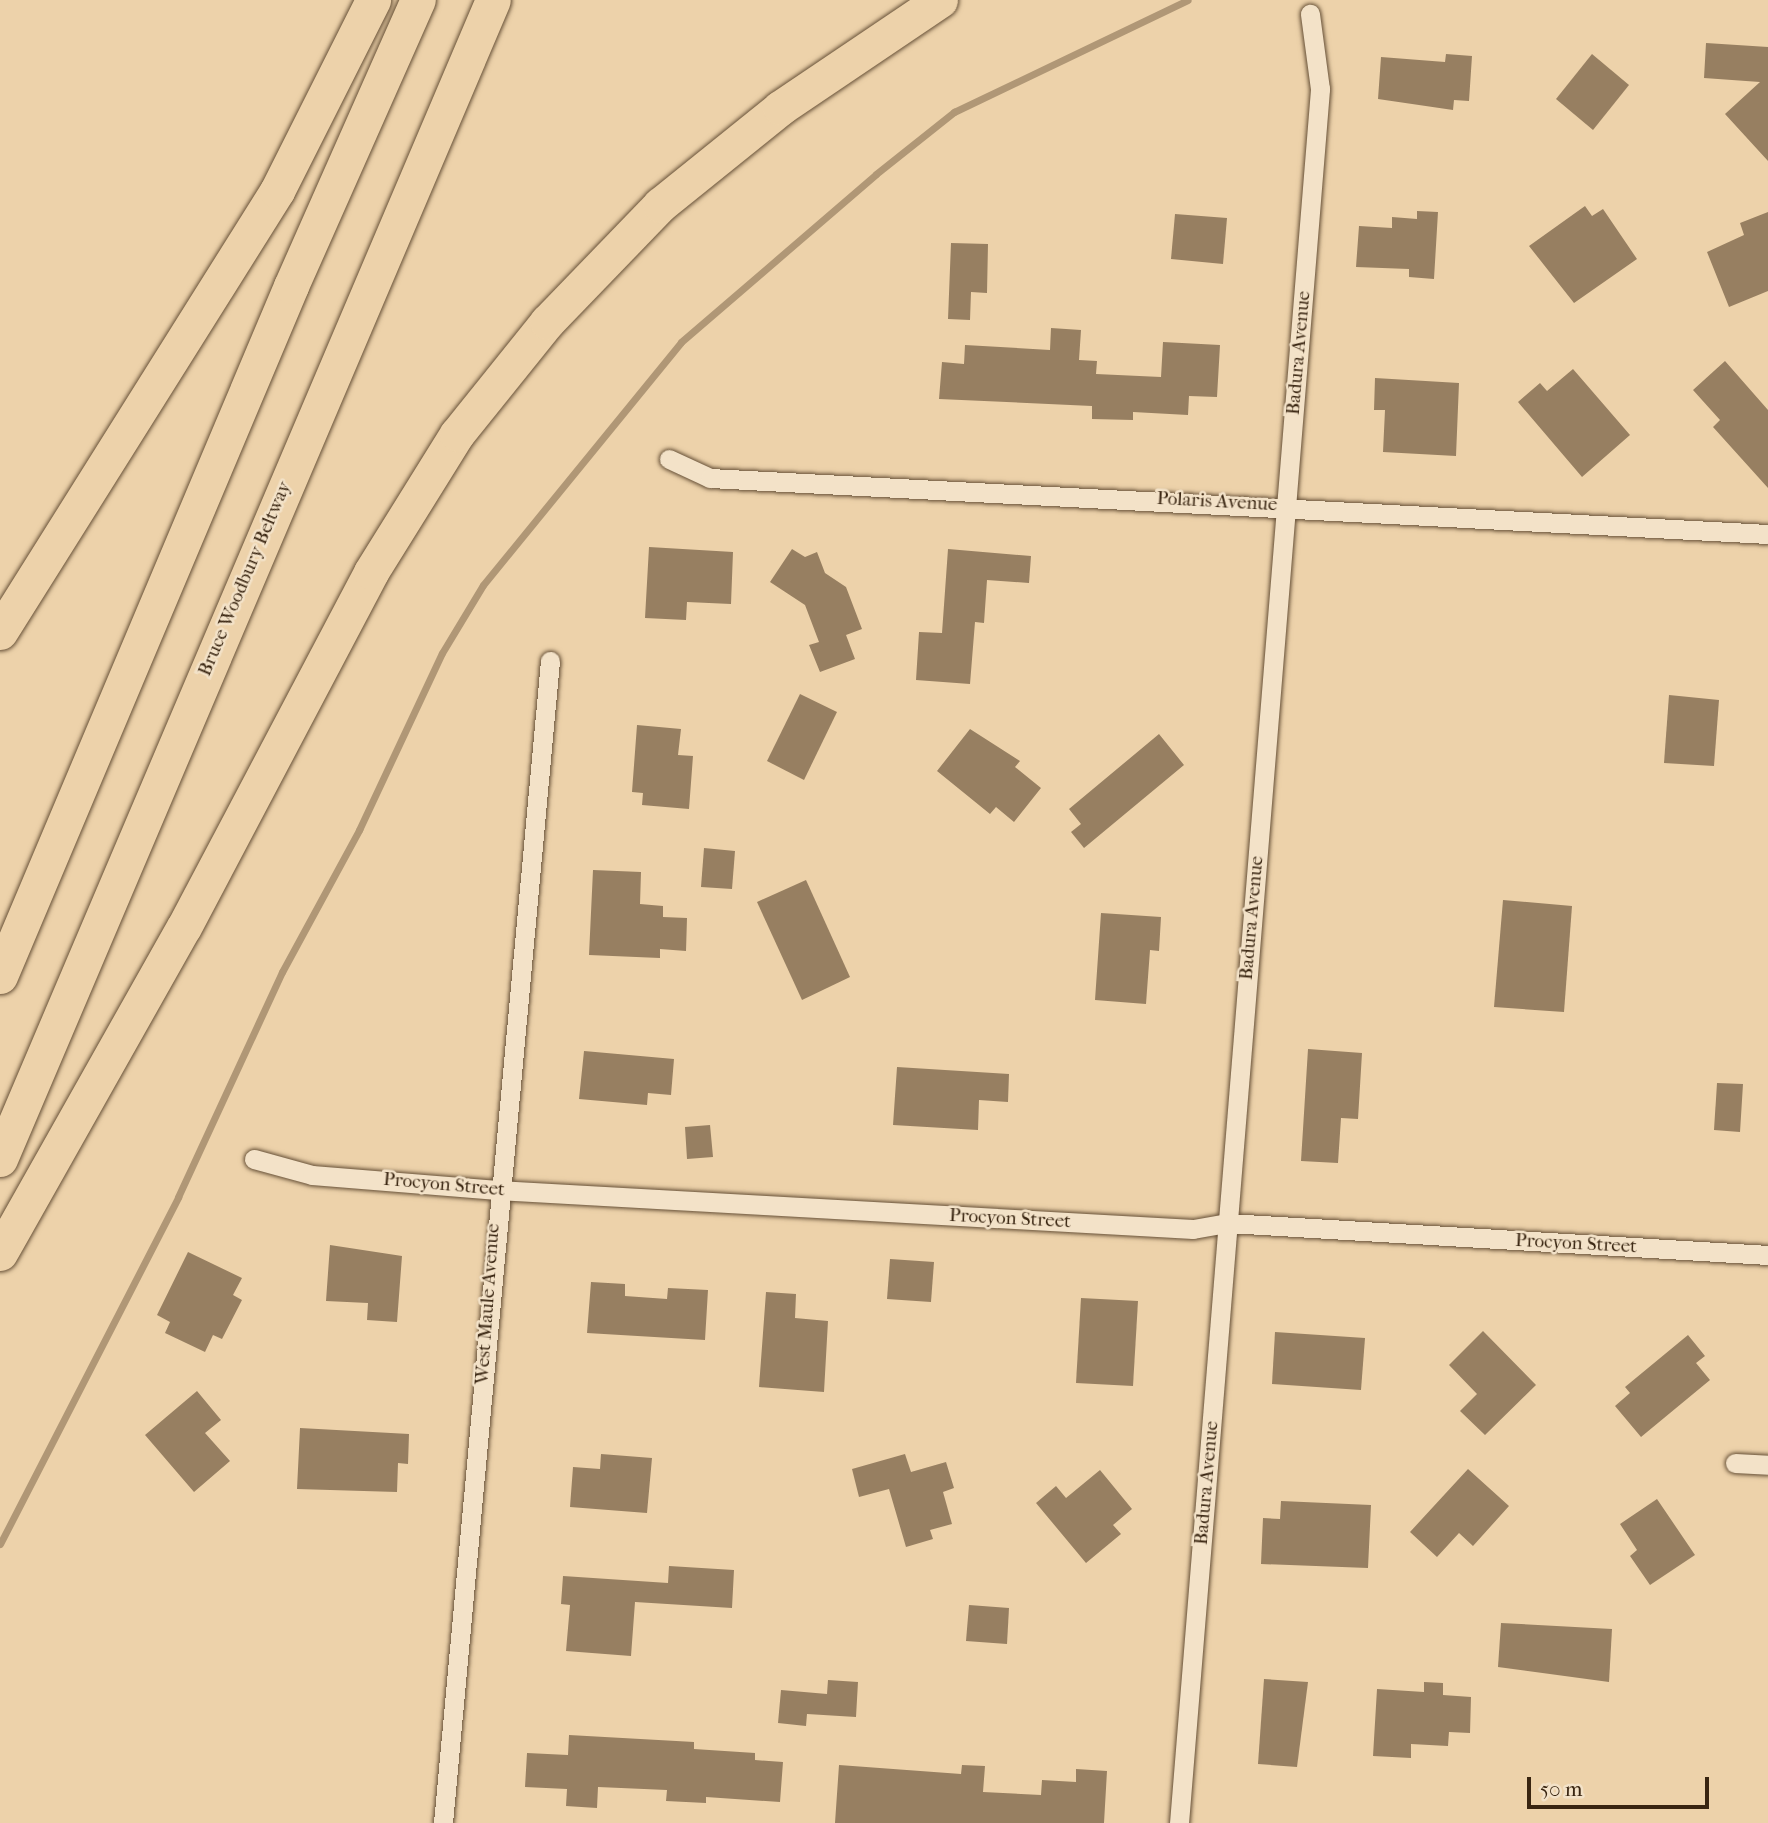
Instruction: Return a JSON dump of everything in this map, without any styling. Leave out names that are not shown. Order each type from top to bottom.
[{"type":"highway","points":[[0,632],[277,191],[373,0]]},
{"type":"highway","points":[[0,976],[290,286],[418,0]]},
{"type":"highway","name":"Bruce Woodbury Beltway","points":[[0,1159],[494,0]]},
{"type":"highway","points":[[0,1253],[184,927],[371,572],[457,434],[547,322],[660,205],[780,108],[940,0]]},
{"type":"street","name":"Badura Avenue","points":[[1179,1823],[1320,89],[1310,14]]},
{"type":"street","name":"Polaris Avenue","points":[[669,459],[710,478],[1285,505],[1768,534]]},
{"type":"street","name":"West Maule Avenue","points":[[443,1823],[497,1190],[550,661]]},
{"type":"street","name":"Procyon Street","points":[[254,1159],[312,1175],[497,1190],[1193,1229],[1228,1223],[1768,1255]]},
{"type":"street","points":[[1735,1463],[1768,1465]]},
{"type":"building","points":[[1706,43],[1768,47],[1768,161],[1725,114],[1760,82],[1704,78]]},
{"type":"building","points":[[1446,54],[1472,56],[1469,101],[1454,100],[1453,110],[1378,99],[1381,57],[1445,62]]},
{"type":"building","points":[[1592,54],[1629,85],[1593,130],[1556,99]]},
{"type":"building","points":[[1585,206],[1592,216],[1603,209],[1637,259],[1574,303],[1529,246]]},
{"type":"building","points":[[1417,211],[1438,212],[1434,279],[1409,277],[1409,269],[1356,267],[1359,226],[1392,228],[1392,217],[1417,219]]},
{"type":"building","points":[[1768,212],[1768,291],[1729,307],[1707,252],[1744,235],[1740,223]]},
{"type":"building","points":[[1175,214],[1227,218],[1223,264],[1171,259]]},
{"type":"building","points":[[951,243],[988,244],[987,293],[971,292],[970,320],[948,319]]},
{"type":"building","points":[[1051,328],[1081,330],[1079,360],[1097,361],[1096,374],[1161,377],[1163,342],[1220,345],[1217,397],[1189,396],[1188,415],[1133,412],[1133,420],[1092,419],[1092,406],[939,399],[942,362],[964,364],[965,345],[1050,350]]},
{"type":"building","points":[[1725,361],[1768,410],[1768,488],[1713,427],[1720,420],[1693,390]]},
{"type":"building","points":[[1573,369],[1630,435],[1582,477],[1518,402],[1540,383],[1547,391]]},
{"type":"building","points":[[1375,378],[1459,383],[1456,456],[1383,452],[1385,410],[1374,410]]},
{"type":"building","points":[[649,547],[733,552],[731,604],[687,602],[686,620],[645,618]]},
{"type":"building","points":[[792,549],[805,557],[817,552],[825,573],[846,587],[862,629],[846,635],[855,659],[820,672],[809,645],[819,642],[805,605],[770,582]]},
{"type":"building","points":[[948,549],[1031,556],[1029,583],[987,580],[984,623],[975,622],[970,684],[916,680],[919,632],[942,633]]},
{"type":"building","points":[[800,694],[837,712],[804,780],[767,761]]},
{"type":"building","points":[[1669,695],[1719,700],[1714,766],[1664,763]]},
{"type":"building","points":[[637,725],[681,729],[678,755],[693,756],[689,809],[642,805],[643,793],[632,792]]},
{"type":"building","points":[[970,729],[1020,761],[1015,767],[1041,788],[1014,822],[996,807],[990,814],[937,771]]},
{"type":"building","points":[[1159,734],[1184,765],[1084,848],[1071,832],[1081,824],[1069,809]]},
{"type":"building","points":[[704,848],[735,851],[732,889],[701,887]]},
{"type":"building","points":[[593,870],[641,872],[640,904],[663,906],[663,917],[687,918],[686,951],[660,949],[660,958],[589,955]]},
{"type":"building","points":[[806,880],[850,977],[802,1000],[757,902]]},
{"type":"building","points":[[1503,900],[1572,906],[1564,1012],[1494,1007]]},
{"type":"building","points":[[1101,913],[1161,917],[1159,951],[1150,950],[1146,1004],[1095,1000]]},
{"type":"building","points":[[1308,1049],[1362,1053],[1358,1119],[1341,1118],[1338,1163],[1301,1161]]},
{"type":"building","points":[[584,1051],[674,1059],[671,1095],[648,1093],[647,1105],[579,1099]]},
{"type":"building","points":[[897,1067],[1009,1074],[1008,1102],[979,1100],[978,1130],[893,1125]]},
{"type":"building","points":[[1717,1083],[1743,1084],[1740,1132],[1714,1130]]},
{"type":"building","points":[[710,1125],[713,1157],[687,1159],[685,1127]]},
{"type":"building","points":[[330,1245],[402,1256],[397,1322],[367,1320],[368,1303],[326,1301]]},
{"type":"building","points":[[188,1252],[242,1278],[233,1295],[242,1300],[222,1339],[213,1335],[205,1352],[165,1333],[170,1322],[157,1315]]},
{"type":"building","points":[[890,1259],[934,1262],[931,1302],[887,1299]]},
{"type":"building","points":[[591,1282],[625,1284],[625,1296],[667,1299],[668,1288],[708,1290],[705,1340],[587,1333]]},
{"type":"building","points":[[766,1292],[796,1294],[795,1318],[828,1321],[824,1392],[759,1387]]},
{"type":"building","points":[[1081,1298],[1138,1301],[1133,1386],[1076,1383]]},
{"type":"building","points":[[1483,1331],[1536,1385],[1485,1435],[1460,1411],[1477,1394],[1449,1365]]},
{"type":"building","points":[[1275,1332],[1365,1338],[1361,1390],[1272,1384]]},
{"type":"building","points":[[1688,1335],[1705,1356],[1696,1363],[1710,1380],[1641,1437],[1615,1406],[1630,1393],[1625,1387]]},
{"type":"building","points":[[197,1391],[221,1420],[205,1433],[230,1461],[194,1492],[145,1435]]},
{"type":"building","points":[[300,1428],[409,1434],[408,1464],[398,1463],[397,1492],[297,1489]]},
{"type":"building","points":[[601,1454],[652,1458],[647,1513],[570,1507],[573,1467],[600,1469]]},
{"type":"building","points":[[905,1454],[911,1472],[946,1462],[954,1488],[943,1492],[952,1524],[930,1530],[933,1539],[906,1547],[889,1489],[859,1497],[852,1469]]},
{"type":"building","points":[[1468,1469],[1509,1506],[1473,1546],[1459,1533],[1437,1557],[1410,1532]]},
{"type":"building","points":[[1100,1470],[1132,1509],[1113,1525],[1121,1534],[1086,1563],[1036,1503],[1056,1486],[1066,1498]]},
{"type":"building","points":[[1657,1499],[1695,1555],[1650,1585],[1630,1556],[1637,1550],[1620,1524]]},
{"type":"building","points":[[1281,1501],[1371,1505],[1368,1568],[1261,1564],[1263,1518],[1280,1519]]},
{"type":"building","points":[[669,1566],[734,1570],[732,1608],[635,1602],[631,1656],[566,1651],[570,1605],[561,1604],[563,1576],[668,1583]]},
{"type":"building","points":[[969,1605],[1009,1608],[1007,1644],[966,1641]]},
{"type":"building","points":[[1501,1623],[1612,1629],[1609,1682],[1498,1667]]},
{"type":"building","points":[[1264,1679],[1308,1682],[1297,1767],[1258,1764]]},
{"type":"building","points":[[828,1680],[858,1682],[856,1717],[807,1714],[806,1726],[778,1723],[781,1690],[827,1694]]},
{"type":"building","points":[[1424,1682],[1443,1683],[1443,1695],[1471,1697],[1470,1733],[1449,1732],[1448,1746],[1411,1744],[1411,1758],[1373,1756],[1377,1689],[1424,1692]]},
{"type":"building","points":[[569,1735],[694,1742],[694,1749],[755,1753],[755,1760],[783,1762],[780,1802],[706,1797],[706,1803],[666,1801],[667,1790],[598,1787],[597,1808],[566,1806],[567,1789],[525,1787],[527,1753],[568,1755]]},
{"type":"building","points":[[839,1765],[961,1774],[962,1765],[985,1766],[983,1792],[1041,1795],[1042,1780],[1076,1782],[1076,1769],[1107,1771],[1104,1823],[835,1823]]},
{"type":"waterway","points":[[0,1544],[178,1197],[282,972],[359,830],[442,653],[483,585],[681,342],[876,174],[954,112],[1188,0]]}]
